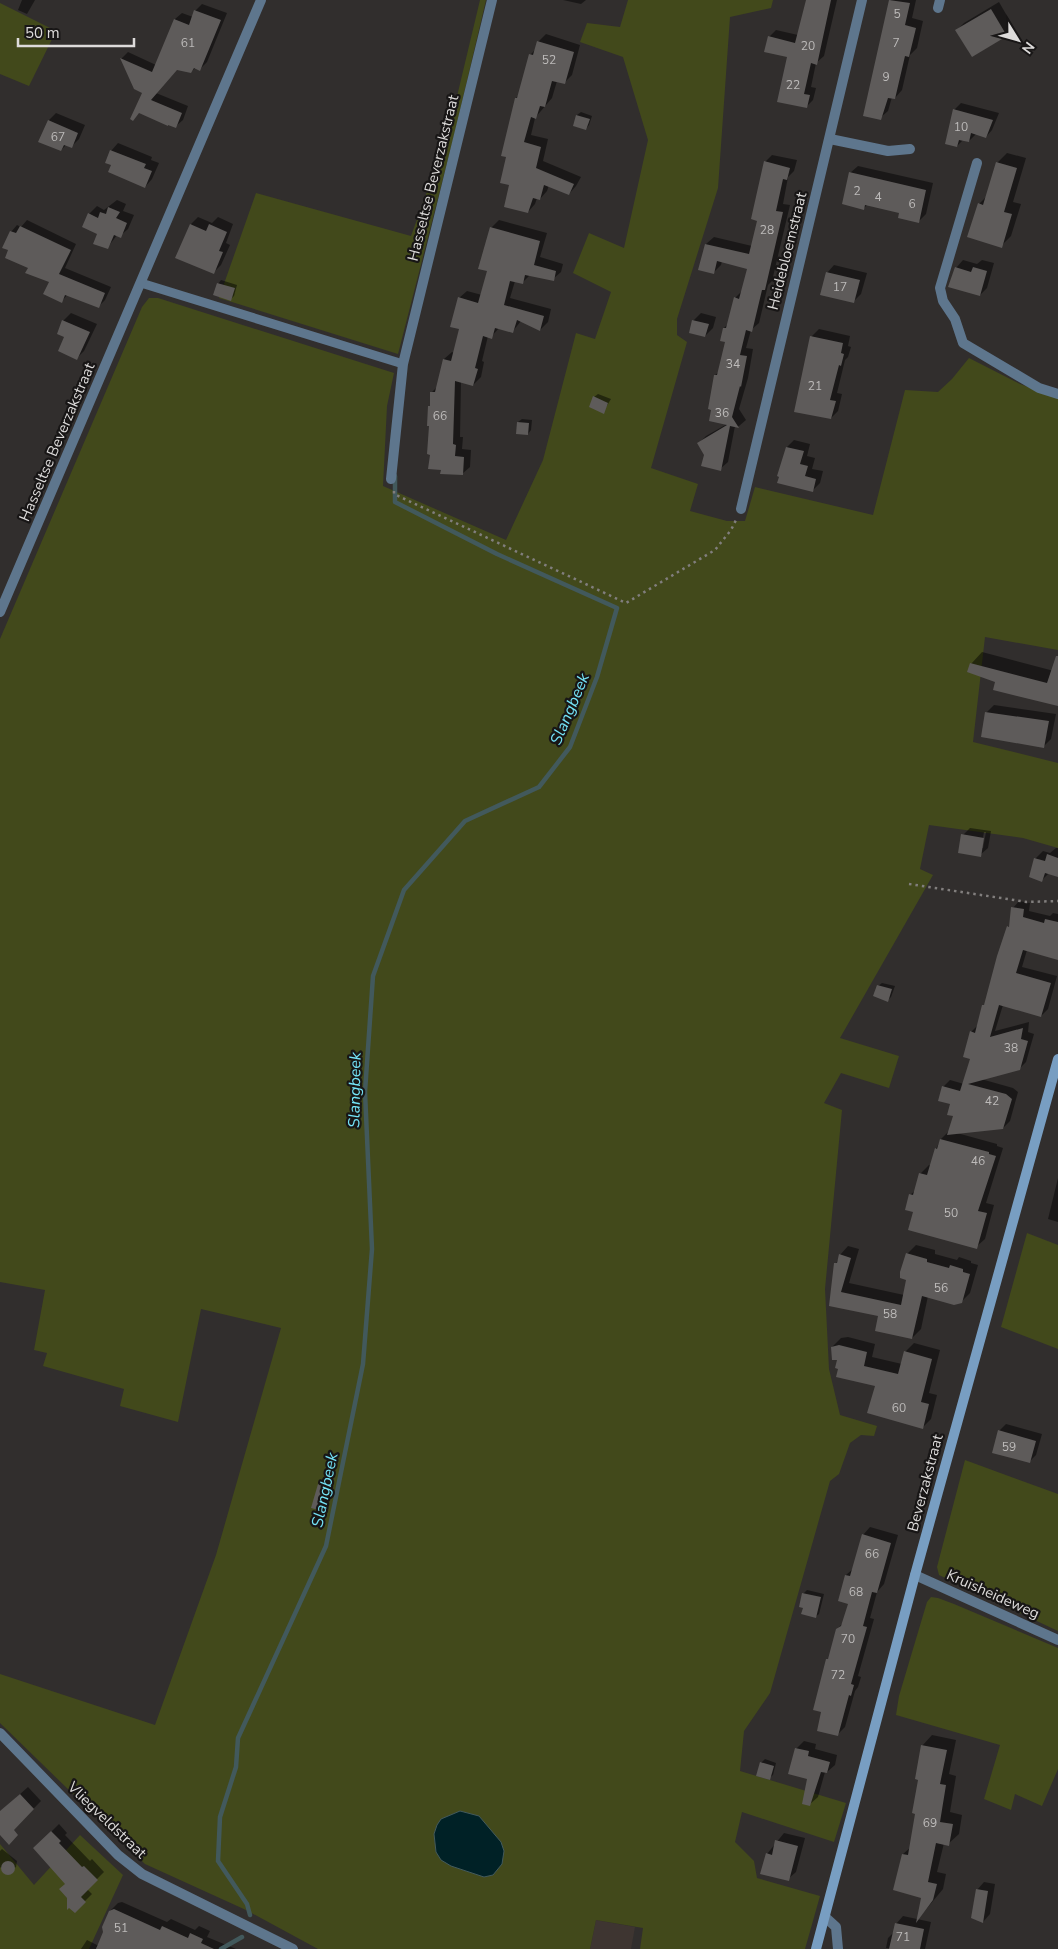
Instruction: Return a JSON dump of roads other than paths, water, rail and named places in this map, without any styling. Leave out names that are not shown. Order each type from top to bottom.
[{"type":"street","name":"Hasseltse Beverzakstraat","points":[[0,612],[261,0]]},
{"type":"street","name":"Hasseltse Beverzakstraat","points":[[391,479],[404,364],[492,0]]},
{"type":"street","name":"Heidebloemstraat","points":[[740,509],[862,0]]},
{"type":"street","points":[[830,139],[888,151],[910,150]]},
{"type":"street","points":[[977,163],[940,288],[943,301],[955,319],[964,343],[1040,388],[1058,394]]},
{"type":"street","name":"Beverzakstraat","points":[[816,1949],[915,1575],[1058,1059]]},
{"type":"street","name":"Kruisheideweg","points":[[915,1575],[1058,1640]]},
{"type":"street","name":"Vliegveldstraat","points":[[0,1733],[118,1855],[142,1874],[293,1949]]},
{"type":"street","points":[[825,1917],[836,1927],[838,1949]]},
{"type":"lane","points":[[141,283],[404,364]]},
{"type":"water","points":[[460,1811],[479,1816],[501,1842],[504,1851],[502,1864],[493,1875],[484,1877],[451,1866],[441,1860],[436,1852],[434,1834],[437,1825],[441,1819]]},
{"type":"waterway","name":"Slangbeek","points":[[250,1915],[247,1904],[218,1861],[220,1817],[236,1767],[238,1738],[326,1546],[363,1364],[372,1249],[365,1092],[373,976],[404,890],[465,821],[539,787],[570,747],[597,677],[617,608],[497,554],[395,502],[395,476]]},
{"type":"waterway","name":"Slangbeek","points":[[221,1949],[242,1937]]}]
